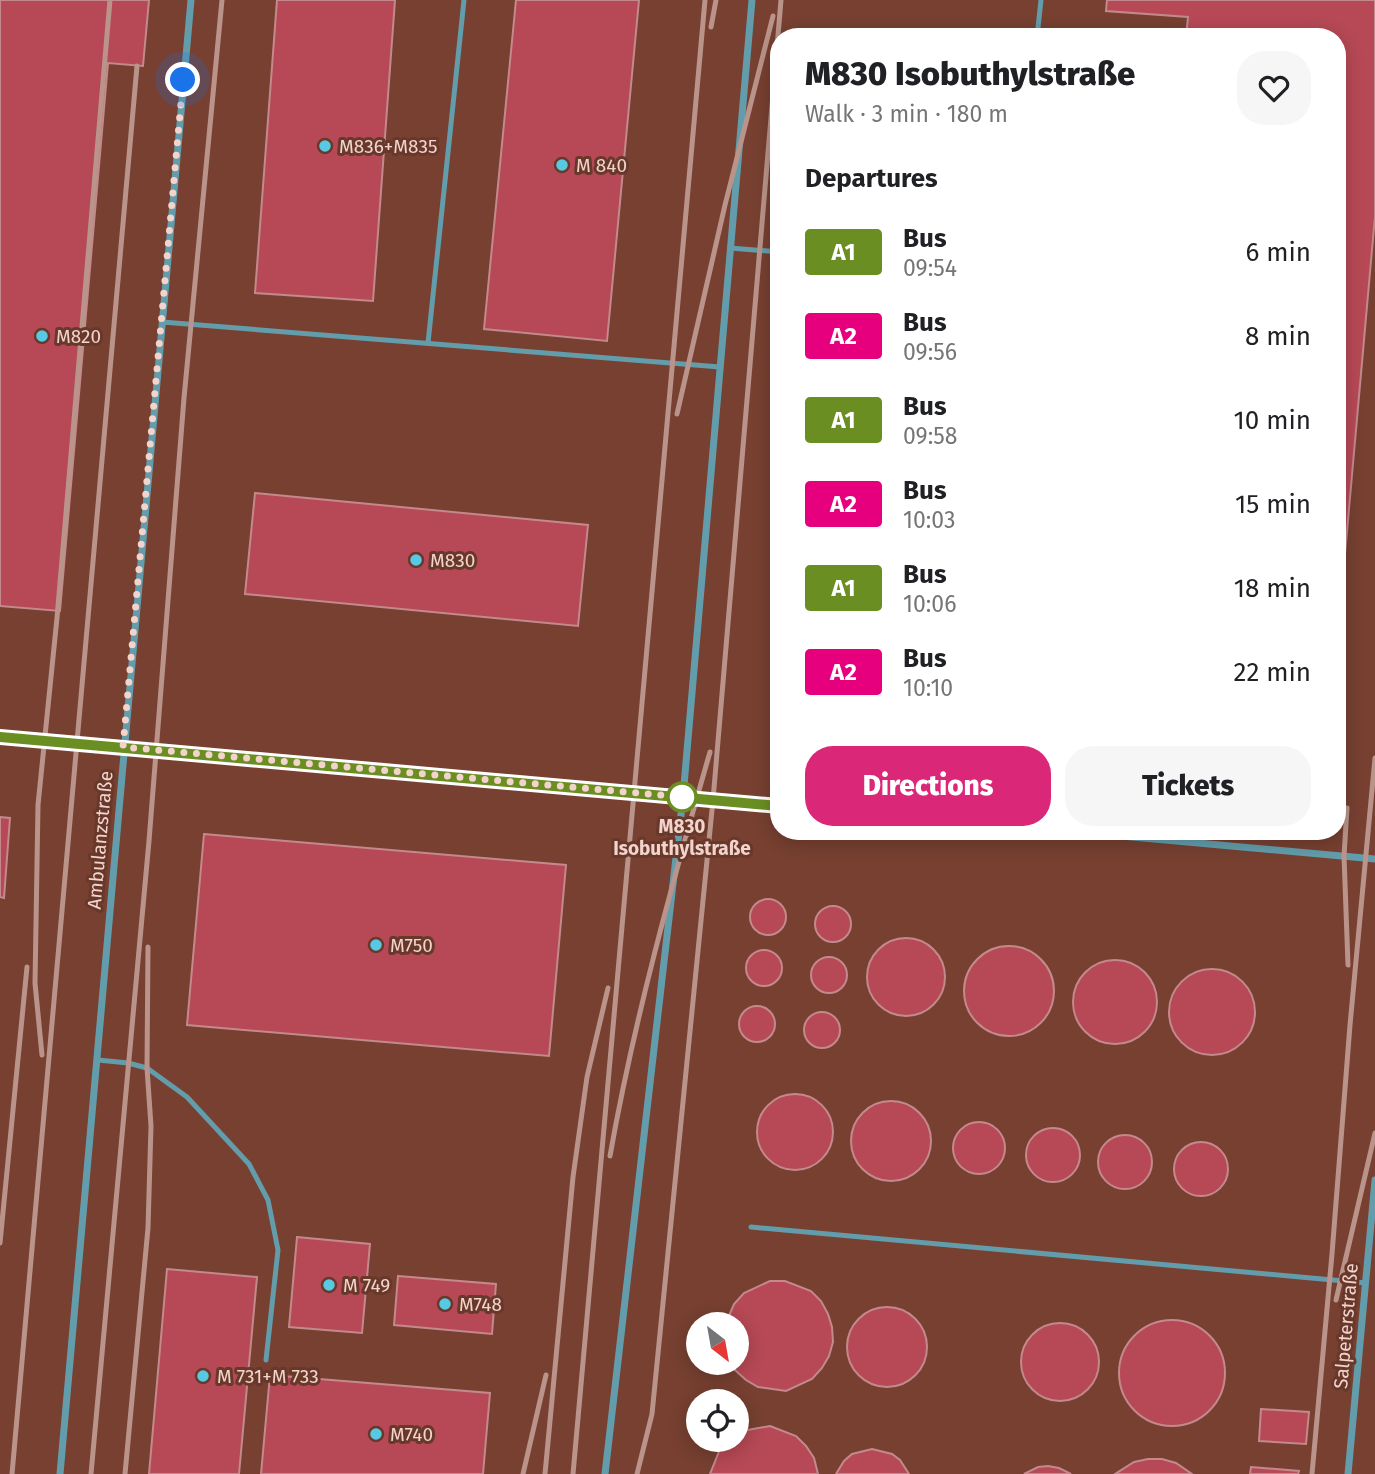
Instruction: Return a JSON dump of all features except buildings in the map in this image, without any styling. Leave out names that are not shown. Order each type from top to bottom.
[{"type":"street","name":"Ambulanzstraße","points":[[60,1474],[191,0]]},
{"type":"street","points":[[605,1474],[683,797],[752,0]]},
{"type":"street","points":[[0,737],[770,805]]},
{"type":"street","points":[[1165,840],[1375,859]]},
{"type":"street","name":"Salpeterstraße","points":[[1348,1474],[1375,1180]]},
{"type":"lane","points":[[428,343],[464,0]]},
{"type":"lane","points":[[1038,28],[1041,0]]},
{"type":"lane","points":[[730,248],[770,251]]},
{"type":"lane","points":[[161,322],[720,367]]},
{"type":"lane","points":[[98,1060],[147,1068],[187,1097],[249,1164],[268,1200],[278,1250],[266,1360]]},
{"type":"lane","points":[[751,1227],[1366,1283]]},
{"type":"shaded area","points":[[0,0],[1375,0],[1375,1474],[0,1474]]},
{"type":"railway","points":[[42,1055],[35,983],[38,805],[57,618],[110,0]]},
{"type":"railway","points":[[91,1474],[149,841],[184,398],[222,0]]},
{"type":"railway","points":[[573,1474],[705,0]]},
{"type":"railway","points":[[711,27],[716,0]]},
{"type":"railway","points":[[779,28],[781,0]]},
{"type":"railway","points":[[677,414],[725,205],[773,16]]},
{"type":"railway","points":[[12,1474],[137,66]]},
{"type":"railway","points":[[637,1474],[652,1414],[713,800],[770,129]]},
{"type":"railway","points":[[610,1156],[642,1003],[710,752]]},
{"type":"railway","points":[[1312,1474],[1375,758]]},
{"type":"railway","points":[[1346,824],[1347,808]]},
{"type":"railway","points":[[1345,840],[1348,965]]},
{"type":"railway","points":[[125,1474],[148,1228],[151,1126],[147,1068],[148,947]]},
{"type":"railway","points":[[0,1243],[27,967]]},
{"type":"railway","points":[[545,1474],[573,1177],[587,1077],[608,988]]},
{"type":"railway","points":[[1336,1300],[1375,1133]]},
{"type":"railway","points":[[523,1474],[546,1375]]},
{"type":"bus line","name":"A1","points":[[0,737],[770,805]]},
{"type":"place","name":"M836+M835","points":[[325,146]]},
{"type":"place","name":"M 840","points":[[562,165]]},
{"type":"place","name":"M820","points":[[42,336]]},
{"type":"place","name":"M830","points":[[416,560]]},
{"type":"place","name":"M830 Isobuthylstraße","points":[[682,797]]},
{"type":"place","name":"M750","points":[[376,945]]},
{"type":"place","name":"M 749","points":[[329,1285]]},
{"type":"place","name":"M748","points":[[445,1304]]},
{"type":"place","name":"M 731+M 733","points":[[203,1376]]},
{"type":"place","name":"M740","points":[[376,1434]]},
{"type":"route","points":[[183,80],[123,747],[682,797]]}]
